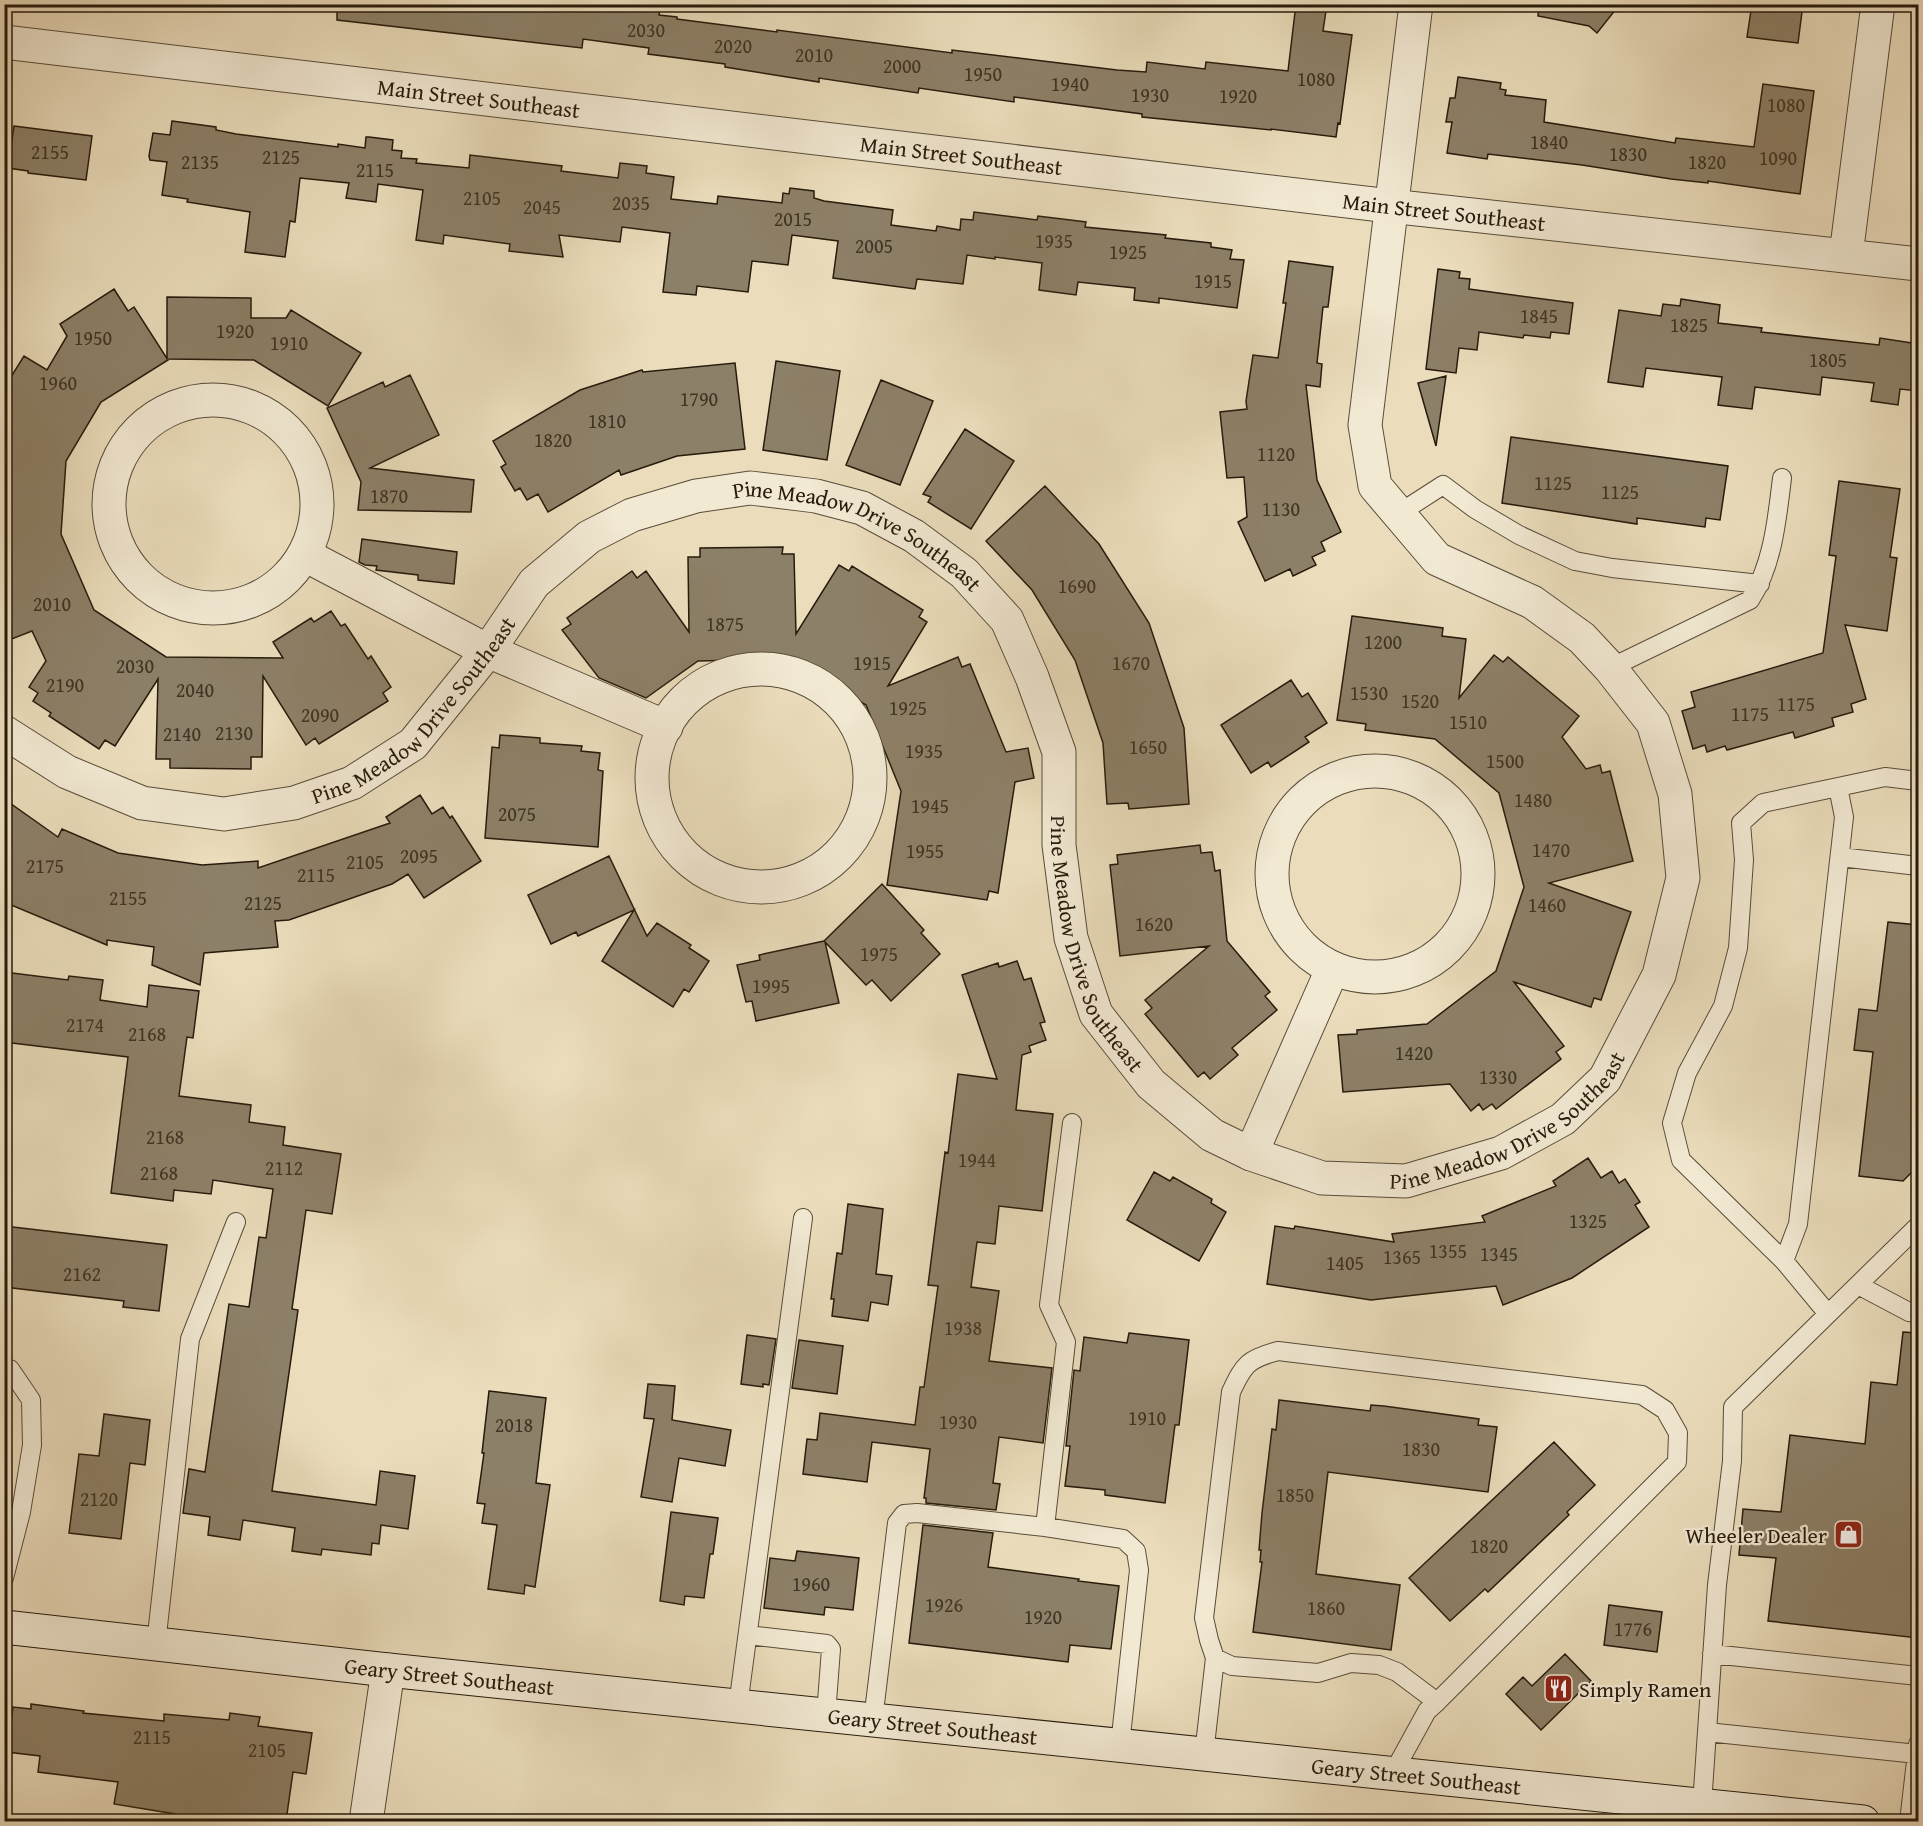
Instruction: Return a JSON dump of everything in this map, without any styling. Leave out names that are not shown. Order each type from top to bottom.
[{"type":"street","name":"Pine Meadow Drive Southeast","points":[[4,732],[67,772],[142,803],[224,814],[294,803],[352,783],[413,744],[488,651],[534,583],[589,537],[632,515],[696,496],[750,488],[816,496],[862,508],[914,536],[964,573],[1007,620],[1032,677],[1059,752],[1059,845],[1071,938],[1096,1014],[1151,1084],[1212,1135],[1251,1154],[1322,1178],[1406,1181],[1501,1153],[1563,1119],[1605,1079],[1659,975],[1683,878],[1675,794],[1653,723],[1610,668],[1582,638],[1532,602],[1437,559],[1375,486],[1365,425],[1416,4]]},
{"type":"street","points":[[1846,255],[1878,4]]},
{"type":"street","name":"Main Street Southeast","points":[[4,42],[1390,206],[1918,264]]},
{"type":"street","points":[[225,400],[264,412],[295,438],[314,475],[318,515],[305,555],[279,586],[242,606],[202,609],[163,597],[132,570],[112,534],[109,493],[121,454],[147,422],[184,403],[225,400]]},
{"type":"street","points":[[305,555],[488,651],[666,727]]},
{"type":"street","points":[[779,669],[819,684],[850,714],[868,753],[869,796],[854,837],[824,868],[785,885],[742,887],[702,871],[671,842],[653,802],[652,759],[666,727],[691,694],[736,670],[779,669]]},
{"type":"street","points":[[1371,770],[1417,778],[1454,806],[1476,848],[1477,894],[1463,926],[1458,937],[1423,967],[1378,979],[1332,970],[1295,942],[1274,901],[1272,854],[1291,811],[1326,781],[1371,770]]},
{"type":"street","points":[[1251,1154],[1332,970]]},
{"type":"street","name":"Geary Street Southeast","points":[[4,1627],[388,1670],[1863,1821]]},
{"type":"street","points":[[366,1821],[388,1670]]},
{"type":"lane","points":[[1610,668],[1750,600],[1760,584],[1776,529],[1782,478]]},
{"type":"lane","points":[[1398,514],[1443,484],[1475,509],[1519,535],[1575,561],[1612,568],[1760,584]]},
{"type":"lane","points":[[1828,1314],[1785,1261],[1681,1160],[1672,1123],[1687,1073],[1723,1006],[1738,948],[1744,860],[1741,823],[1763,803],[1885,777],[1918,781]]},
{"type":"lane","points":[[1785,1261],[1798,1224],[1840,857],[1844,817],[1838,787]]},
{"type":"lane","points":[[1840,857],[1918,866]]},
{"type":"lane","points":[[1045,1527],[1066,1342],[1049,1305],[1072,1123]]},
{"type":"lane","points":[[738,1706],[803,1218]]},
{"type":"lane","points":[[156,1644],[190,1339],[236,1222]]},
{"type":"lane","points":[[1702,1805],[1717,1585],[1732,1461],[1733,1407],[1918,1226]]},
{"type":"lane","points":[[1858,1285],[1909,1312],[1918,1313]]},
{"type":"lane","points":[[1204,1754],[1215,1658],[1204,1618],[1231,1392],[1240,1372],[1255,1358],[1278,1352],[1642,1395],[1665,1410],[1678,1433],[1677,1462],[1427,1711],[1393,1773]]},
{"type":"lane","points":[[4,1578],[21,1512],[32,1445],[31,1400],[10,1369]]},
{"type":"lane","points":[[873,1720],[897,1524],[904,1514],[917,1513],[1045,1527],[1123,1539],[1136,1551],[1139,1570],[1120,1745]]},
{"type":"lane","points":[[747,1635],[827,1644],[831,1649],[826,1715]]},
{"type":"lane","points":[[1712,1654],[1918,1676]]},
{"type":"lane","points":[[1215,1658],[1232,1666],[1318,1672],[1351,1663],[1379,1665],[1397,1672],[1437,1702]]},
{"type":"lane","points":[[1707,1732],[1918,1749],[1909,1821]]},
{"type":"building","points":[[337,4],[559,4],[620,11],[621,4],[661,4],[659,15],[677,17],[677,19],[952,53],[952,50],[1146,72],[1147,62],[1205,69],[1206,62],[1288,71],[1296,4],[1327,4],[1323,31],[1352,35],[1340,124],[1338,123],[1336,137],[1142,117],[1142,114],[1014,97],[1014,102],[919,88],[918,93],[819,78],[819,82],[725,67],[725,64],[648,54],[649,48],[583,39],[582,48],[337,20]]},
{"type":"building","points":[[1539,4],[1620,4],[1597,33],[1589,26],[1538,16]]},
{"type":"building","points":[[1752,4],[1803,4],[1798,43],[1747,37]]},
{"type":"building","points":[[1458,77],[1501,83],[1500,89],[1506,90],[1505,95],[1546,100],[1544,122],[1675,143],[1676,138],[1754,147],[1763,84],[1814,91],[1800,194],[1488,154],[1487,159],[1447,153],[1452,122],[1446,122],[1450,98],[1455,98]]},
{"type":"building","points":[[172,121],[216,127],[216,130],[236,134],[338,147],[338,144],[365,148],[366,137],[393,140],[392,150],[402,151],[401,158],[417,159],[416,163],[469,168],[470,155],[562,166],[561,171],[618,178],[620,163],[647,166],[646,173],[674,177],[671,199],[717,204],[718,196],[782,203],[783,193],[789,194],[790,188],[814,191],[814,198],[824,201],[893,210],[891,225],[936,231],[937,226],[960,230],[961,219],[973,220],[974,212],[1037,220],[1038,216],[1086,222],[1085,227],[1166,235],[1165,238],[1211,243],[1211,247],[1232,250],[1230,259],[1244,260],[1237,308],[1159,298],[1159,303],[1134,300],[1135,288],[1078,282],[1076,295],[1039,290],[1042,263],[995,257],[995,259],[967,255],[963,284],[917,279],[915,289],[833,278],[838,241],[792,235],[788,265],[752,261],[748,292],[697,286],[696,295],[663,292],[670,233],[622,227],[620,242],[559,235],[563,257],[509,251],[510,244],[444,235],[443,244],[416,240],[423,190],[378,184],[376,202],[346,198],[349,183],[300,178],[295,222],[290,221],[285,257],[245,252],[250,212],[187,202],[188,199],[162,195],[167,162],[150,160],[149,156],[153,133],[170,135]]},
{"type":"building","points":[[14,126],[92,136],[86,180],[28,173],[28,171],[8,168]]},
{"type":"building","points":[[1289,261],[1333,267],[1328,307],[1323,307],[1317,363],[1322,364],[1320,387],[1306,385],[1317,480],[1341,532],[1321,542],[1325,551],[1312,557],[1316,565],[1293,576],[1290,569],[1265,581],[1238,522],[1247,517],[1244,477],[1227,478],[1220,412],[1247,409],[1246,401],[1253,355],[1278,358]]},
{"type":"building","points":[[1438,269],[1460,272],[1459,278],[1470,279],[1469,289],[1573,303],[1569,334],[1551,332],[1550,338],[1524,335],[1523,338],[1479,332],[1477,350],[1459,348],[1456,373],[1426,369]]},
{"type":"building","points":[[114,289],[128,311],[134,307],[168,360],[101,402],[66,461],[61,534],[94,610],[166,657],[283,658],[273,642],[311,618],[314,622],[331,611],[341,626],[345,624],[368,659],[371,656],[391,687],[383,693],[388,701],[319,744],[315,738],[306,745],[263,676],[262,757],[251,757],[251,769],[170,768],[170,759],[156,759],[158,679],[115,746],[105,740],[99,749],[49,716],[51,713],[33,701],[38,693],[29,687],[46,661],[32,631],[4,642],[4,388],[24,356],[47,370],[67,336],[60,324]]},
{"type":"building","points":[[167,297],[251,298],[251,318],[286,318],[291,310],[361,353],[328,406],[254,360],[167,359]]},
{"type":"building","points":[[1681,299],[1720,305],[1718,323],[1762,328],[1761,332],[1879,345],[1880,338],[1918,344],[1918,391],[1900,389],[1898,405],[1871,401],[1874,383],[1822,377],[1820,395],[1755,387],[1752,409],[1718,405],[1722,377],[1646,368],[1643,387],[1608,382],[1619,310],[1661,316],[1663,304],[1680,306]]},
{"type":"building","points":[[776,361],[840,371],[827,460],[763,450]]},
{"type":"building","points":[[735,363],[745,449],[677,456],[621,475],[619,470],[548,512],[538,494],[527,500],[520,488],[515,491],[501,467],[506,464],[493,441],[580,390],[642,370],[643,372]]},
{"type":"building","points":[[410,375],[439,435],[370,468],[474,480],[471,512],[358,510],[361,482],[327,408],[383,382],[385,387]]},
{"type":"building","points":[[1446,376],[1436,446],[1418,383]]},
{"type":"building","points":[[881,380],[933,401],[900,485],[846,465]]},
{"type":"building","points":[[965,429],[1014,461],[971,529],[928,502],[931,497],[923,494]]},
{"type":"building","points":[[1511,437],[1728,466],[1720,520],[1706,518],[1705,527],[1637,518],[1637,524],[1502,503]]},
{"type":"building","points":[[1839,481],[1900,489],[1890,557],[1897,558],[1887,631],[1845,625],[1866,699],[1851,704],[1853,712],[1832,718],[1834,726],[1795,738],[1793,732],[1727,750],[1725,746],[1707,752],[1705,745],[1693,749],[1682,711],[1695,707],[1691,692],[1823,653],[1836,556],[1829,555]]},
{"type":"building","points":[[1045,486],[1099,544],[1149,623],[1184,728],[1189,804],[1129,809],[1128,803],[1107,804],[1103,743],[1075,660],[1032,590],[986,541]]},
{"type":"building","points":[[362,539],[457,552],[454,584],[418,580],[418,575],[376,570],[377,566],[365,565],[359,562]]},
{"type":"building","points":[[783,547],[782,554],[794,554],[796,634],[839,565],[849,571],[852,566],[923,610],[919,617],[927,622],[888,686],[958,657],[962,667],[970,664],[1006,752],[1028,748],[1034,778],[1015,782],[998,893],[989,891],[987,900],[887,885],[901,791],[866,705],[791,659],[698,661],[646,698],[599,678],[562,630],[571,624],[567,618],[632,571],[637,578],[646,571],[689,632],[688,557],[700,557],[700,548]]},
{"type":"building","points":[[1352,616],[1443,628],[1442,636],[1466,639],[1459,698],[1494,655],[1503,662],[1508,657],[1579,716],[1562,737],[1586,769],[1600,765],[1602,773],[1610,771],[1633,861],[1549,883],[1631,912],[1601,1000],[1594,998],[1591,1007],[1514,982],[1564,1046],[1556,1052],[1561,1059],[1496,1109],[1492,1104],[1483,1110],[1479,1104],[1471,1111],[1450,1084],[1343,1092],[1338,1035],[1357,1034],[1357,1030],[1427,1024],[1496,971],[1524,887],[1499,793],[1435,739],[1365,730],[1366,724],[1337,720]]},
{"type":"building","points":[[1291,680],[1302,697],[1308,693],[1327,723],[1305,737],[1309,742],[1271,767],[1268,762],[1251,773],[1221,725]]},
{"type":"building","points":[[500,735],[540,738],[540,743],[582,746],[581,751],[600,753],[598,770],[603,771],[598,847],[485,838],[492,747],[499,748]]},
{"type":"building","points":[[420,795],[432,814],[443,807],[450,818],[452,816],[481,861],[424,898],[408,874],[392,884],[289,920],[275,921],[278,947],[204,953],[200,985],[152,965],[154,947],[107,940],[107,945],[4,902],[4,799],[58,837],[62,829],[118,853],[202,865],[258,861],[258,868],[390,823],[386,817]]},
{"type":"building","points":[[1200,845],[1201,853],[1212,852],[1215,871],[1220,870],[1227,941],[1270,992],[1265,996],[1277,1010],[1232,1048],[1238,1055],[1210,1079],[1204,1072],[1198,1077],[1145,1014],[1152,1008],[1145,1000],[1209,946],[1120,956],[1110,865],[1118,864],[1117,855]]},
{"type":"building","points":[[609,856],[647,936],[657,923],[691,945],[689,948],[709,961],[689,992],[684,989],[673,1007],[602,961],[634,910],[578,936],[576,932],[551,944],[528,895]]},
{"type":"building","points":[[882,884],[924,930],[921,933],[940,954],[891,1001],[872,980],[866,985],[825,942],[839,1003],[756,1021],[752,1001],[746,1002],[737,965],[760,960],[759,955],[824,941]]},
{"type":"building","points":[[1888,922],[1918,925],[1918,1166],[1903,1181],[1859,1176],[1873,1052],[1854,1050],[1859,1009],[1877,1011]]},
{"type":"building","points":[[1017,961],[1024,980],[1031,978],[1045,1022],[1040,1023],[1046,1040],[1029,1046],[1031,1052],[1022,1055],[1016,1110],[1053,1114],[1042,1211],[999,1206],[995,1244],[977,1242],[971,1287],[999,1291],[989,1361],[1052,1368],[1043,1443],[999,1437],[993,1483],[1000,1484],[996,1510],[926,1503],[926,1498],[924,1498],[930,1449],[872,1442],[867,1482],[803,1474],[807,1439],[817,1440],[820,1413],[915,1425],[920,1387],[924,1387],[938,1286],[928,1285],[945,1152],[948,1153],[958,1074],[997,1079],[962,975],[998,963],[999,967]]},
{"type":"building","points":[[4,972],[68,980],[69,976],[103,980],[100,1000],[147,1007],[149,985],[199,991],[193,1038],[187,1037],[179,1096],[251,1105],[249,1122],[285,1127],[283,1145],[341,1154],[332,1214],[306,1210],[292,1309],[298,1310],[272,1491],[376,1505],[380,1471],[415,1476],[408,1529],[381,1525],[379,1544],[372,1543],[371,1555],[322,1549],[321,1555],[292,1551],[295,1528],[243,1520],[240,1540],[208,1535],[210,1517],[183,1513],[189,1469],[205,1472],[229,1304],[249,1307],[259,1237],[266,1238],[273,1189],[213,1180],[211,1194],[174,1190],[173,1201],[111,1193],[128,1057],[4,1042]]},
{"type":"building","points":[[1588,1158],[1601,1178],[1612,1171],[1619,1183],[1625,1179],[1640,1202],[1635,1205],[1649,1227],[1572,1278],[1503,1305],[1496,1286],[1371,1300],[1267,1284],[1275,1226],[1294,1229],[1295,1226],[1394,1242],[1392,1234],[1485,1222],[1482,1216],[1556,1186],[1553,1181]]},
{"type":"building","points":[[1154,1172],[1170,1181],[1173,1177],[1212,1199],[1211,1203],[1226,1212],[1199,1261],[1127,1220]]},
{"type":"building","points":[[848,1204],[883,1209],[876,1274],[892,1276],[888,1305],[871,1302],[868,1321],[832,1316],[834,1299],[831,1299],[837,1253],[842,1254]]},
{"type":"building","points":[[4,1226],[167,1245],[159,1311],[123,1307],[124,1301],[4,1287]]},
{"type":"building","name":"Wheeler Dealer","points":[[1903,1332],[1918,1333],[1918,1638],[1768,1621],[1776,1558],[1739,1555],[1743,1509],[1781,1512],[1790,1435],[1865,1444],[1871,1382],[1897,1385]]},
{"type":"building","points":[[1129,1333],[1189,1340],[1179,1425],[1175,1425],[1165,1503],[1105,1495],[1105,1490],[1065,1486],[1070,1446],[1066,1446],[1074,1370],[1080,1371],[1084,1337],[1127,1343]]},
{"type":"building","points":[[747,1335],[776,1339],[769,1385],[763,1384],[763,1387],[741,1384]]},
{"type":"building","points":[[799,1340],[843,1346],[837,1394],[792,1388]]},
{"type":"building","points":[[648,1384],[675,1386],[672,1420],[731,1430],[725,1466],[679,1458],[672,1502],[641,1497],[654,1419],[644,1418]]},
{"type":"building","points":[[489,1391],[546,1398],[536,1483],[550,1485],[535,1587],[525,1585],[524,1594],[488,1589],[497,1525],[482,1523],[485,1504],[477,1503]]},
{"type":"building","points":[[1279,1400],[1370,1411],[1371,1405],[1384,1406],[1479,1419],[1478,1425],[1497,1427],[1488,1492],[1328,1472],[1316,1574],[1400,1585],[1391,1650],[1253,1632],[1262,1562],[1260,1562],[1261,1550],[1259,1550],[1262,1513],[1272,1429],[1276,1430]]},
{"type":"building","points":[[104,1414],[150,1420],[145,1465],[130,1463],[121,1539],[69,1533],[79,1454],[99,1456]]},
{"type":"building","points":[[1554,1442],[1595,1485],[1567,1512],[1569,1515],[1488,1592],[1485,1589],[1450,1621],[1409,1578]]},
{"type":"building","points":[[671,1512],[718,1518],[704,1598],[685,1596],[684,1605],[660,1601]]},
{"type":"building","points":[[923,1525],[993,1533],[988,1567],[1119,1586],[1111,1649],[1070,1645],[1068,1662],[909,1643]]},
{"type":"building","points":[[797,1551],[859,1558],[853,1610],[825,1607],[824,1615],[764,1608],[770,1558],[795,1561]]},
{"type":"building","points":[[1609,1605],[1662,1612],[1657,1652],[1604,1645]]},
{"type":"building","points":[[1565,1654],[1591,1681],[1541,1730],[1506,1694],[1523,1677],[1532,1686]]},
{"type":"building","points":[[31,1704],[84,1711],[83,1713],[164,1721],[164,1714],[229,1720],[230,1713],[260,1717],[258,1726],[312,1733],[306,1774],[293,1772],[286,1821],[191,1821],[175,1817],[175,1814],[114,1804],[118,1782],[38,1772],[40,1756],[7,1752],[13,1707],[31,1709]]},
{"type":"place","name":"Wheeler Dealer","points":[[1848,1535]]},
{"type":"place","name":"Simply Ramen","points":[[1558,1689]]}]
